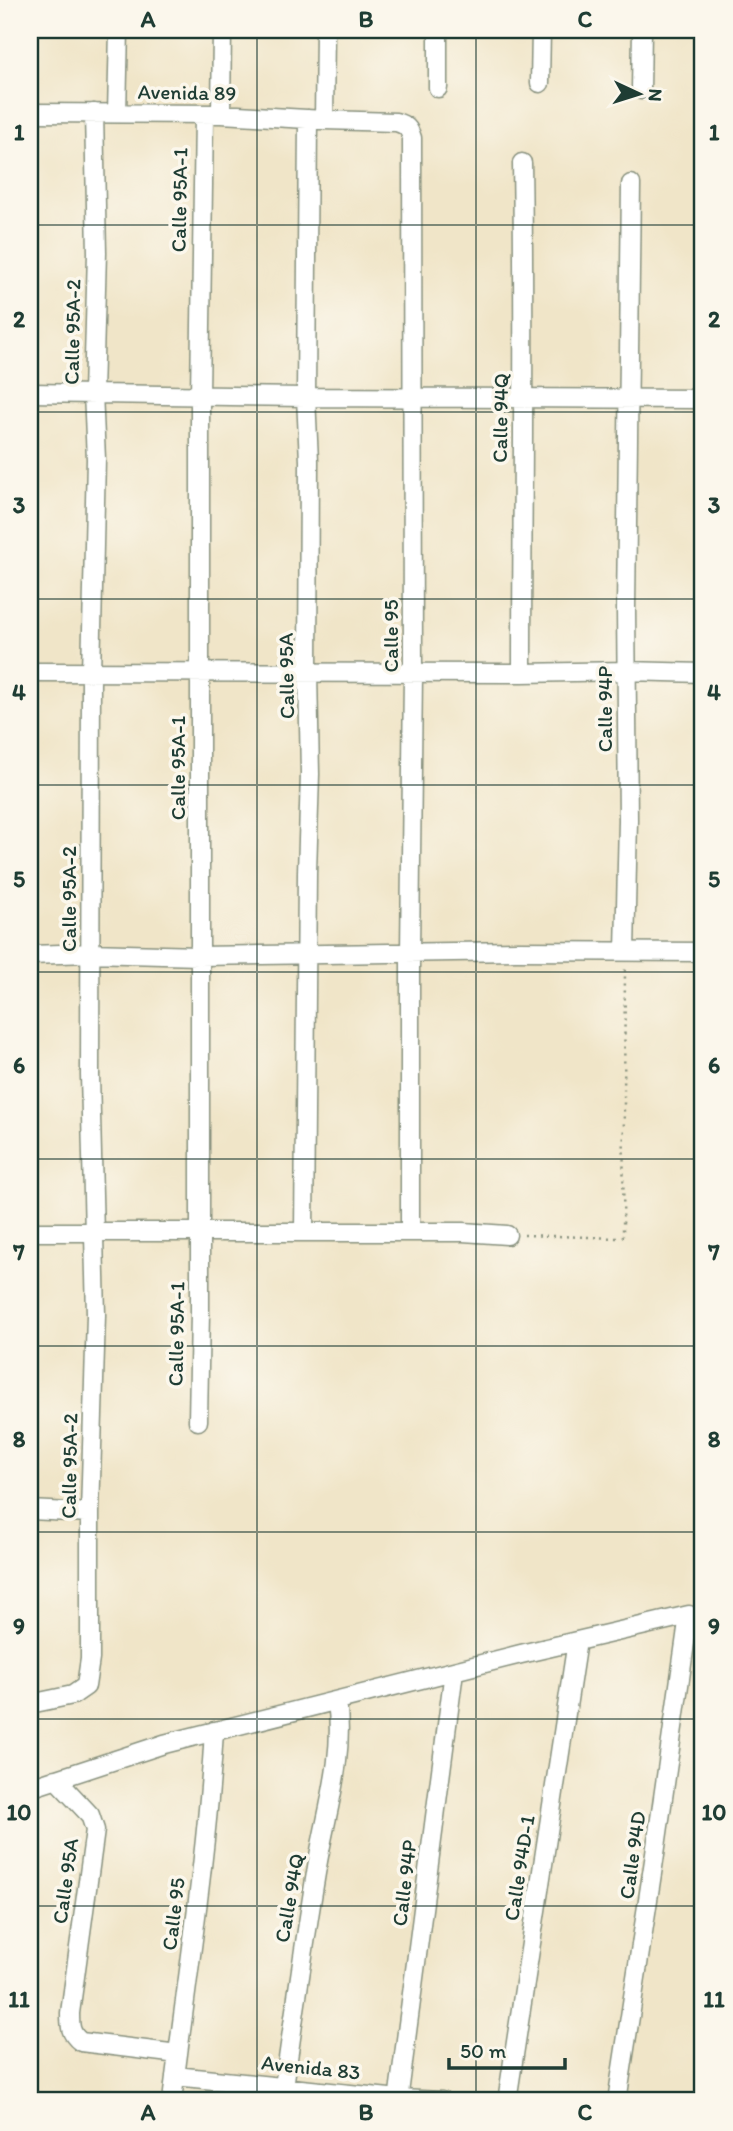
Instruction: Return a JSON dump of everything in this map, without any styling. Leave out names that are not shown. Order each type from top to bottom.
[{"type":"street","points":[[117,113],[119,30]]},
{"type":"street","name":"Calle 95A-1","points":[[198,1421],[200,395],[213,115],[222,30]]},
{"type":"street","points":[[316,120],[324,102],[325,30]]},
{"type":"street","points":[[438,30],[438,88]]},
{"type":"street","points":[[540,83],[541,30]]},
{"type":"street","points":[[641,89],[642,30]]},
{"type":"street","name":"Avenida 89","points":[[30,113],[213,115],[316,120]]},
{"type":"street","name":"Calle 95A-2","points":[[30,1704],[73,1695],[86,1686],[90,1659],[90,1513],[96,1315],[90,1075],[91,673],[96,459],[93,393],[97,253],[94,113]]},
{"type":"street","name":"Calle 95A","points":[[304,1232],[310,774],[309,461],[306,397],[316,120]]},
{"type":"street","name":"Calle 95","points":[[316,120],[397,122],[410,129],[412,138],[410,1232]]},
{"type":"street","name":"Calle 94Q","points":[[522,163],[525,314],[522,673]]},
{"type":"street","name":"Calle 94P","points":[[625,951],[628,820],[627,398],[631,184]]},
{"type":"street","points":[[30,393],[703,400]]},
{"type":"street","points":[[30,672],[703,673]]},
{"type":"street","points":[[30,955],[703,952]]},
{"type":"street","points":[[30,1232],[463,1232],[507,1235]]},
{"type":"street","points":[[30,1510],[90,1513]]},
{"type":"street","name":"Calle 94D","points":[[577,1641],[689,1615],[617,2101]]},
{"type":"street","points":[[30,1788],[164,1744],[577,1641]]},
{"type":"street","name":"Calle 94D-1","points":[[507,2101],[577,1641]]},
{"type":"street","name":"Calle 94P","points":[[399,2100],[454,1671]]},
{"type":"street","name":"Calle 94Q","points":[[283,2094],[301,1962],[336,1769],[339,1715],[337,1702]]},
{"type":"street","name":"Calle 95","points":[[172,2101],[199,1892],[214,1731]]},
{"type":"street","name":"Calle 95A","points":[[56,1779],[90,1815],[95,1830],[70,2013],[72,2036],[81,2042],[178,2054]]},
{"type":"street","name":"Avenida 83","points":[[175,2076],[283,2094],[442,2101]]},
{"type":"path","points":[[507,1235],[618,1238],[624,1234],[625,951]]}]
